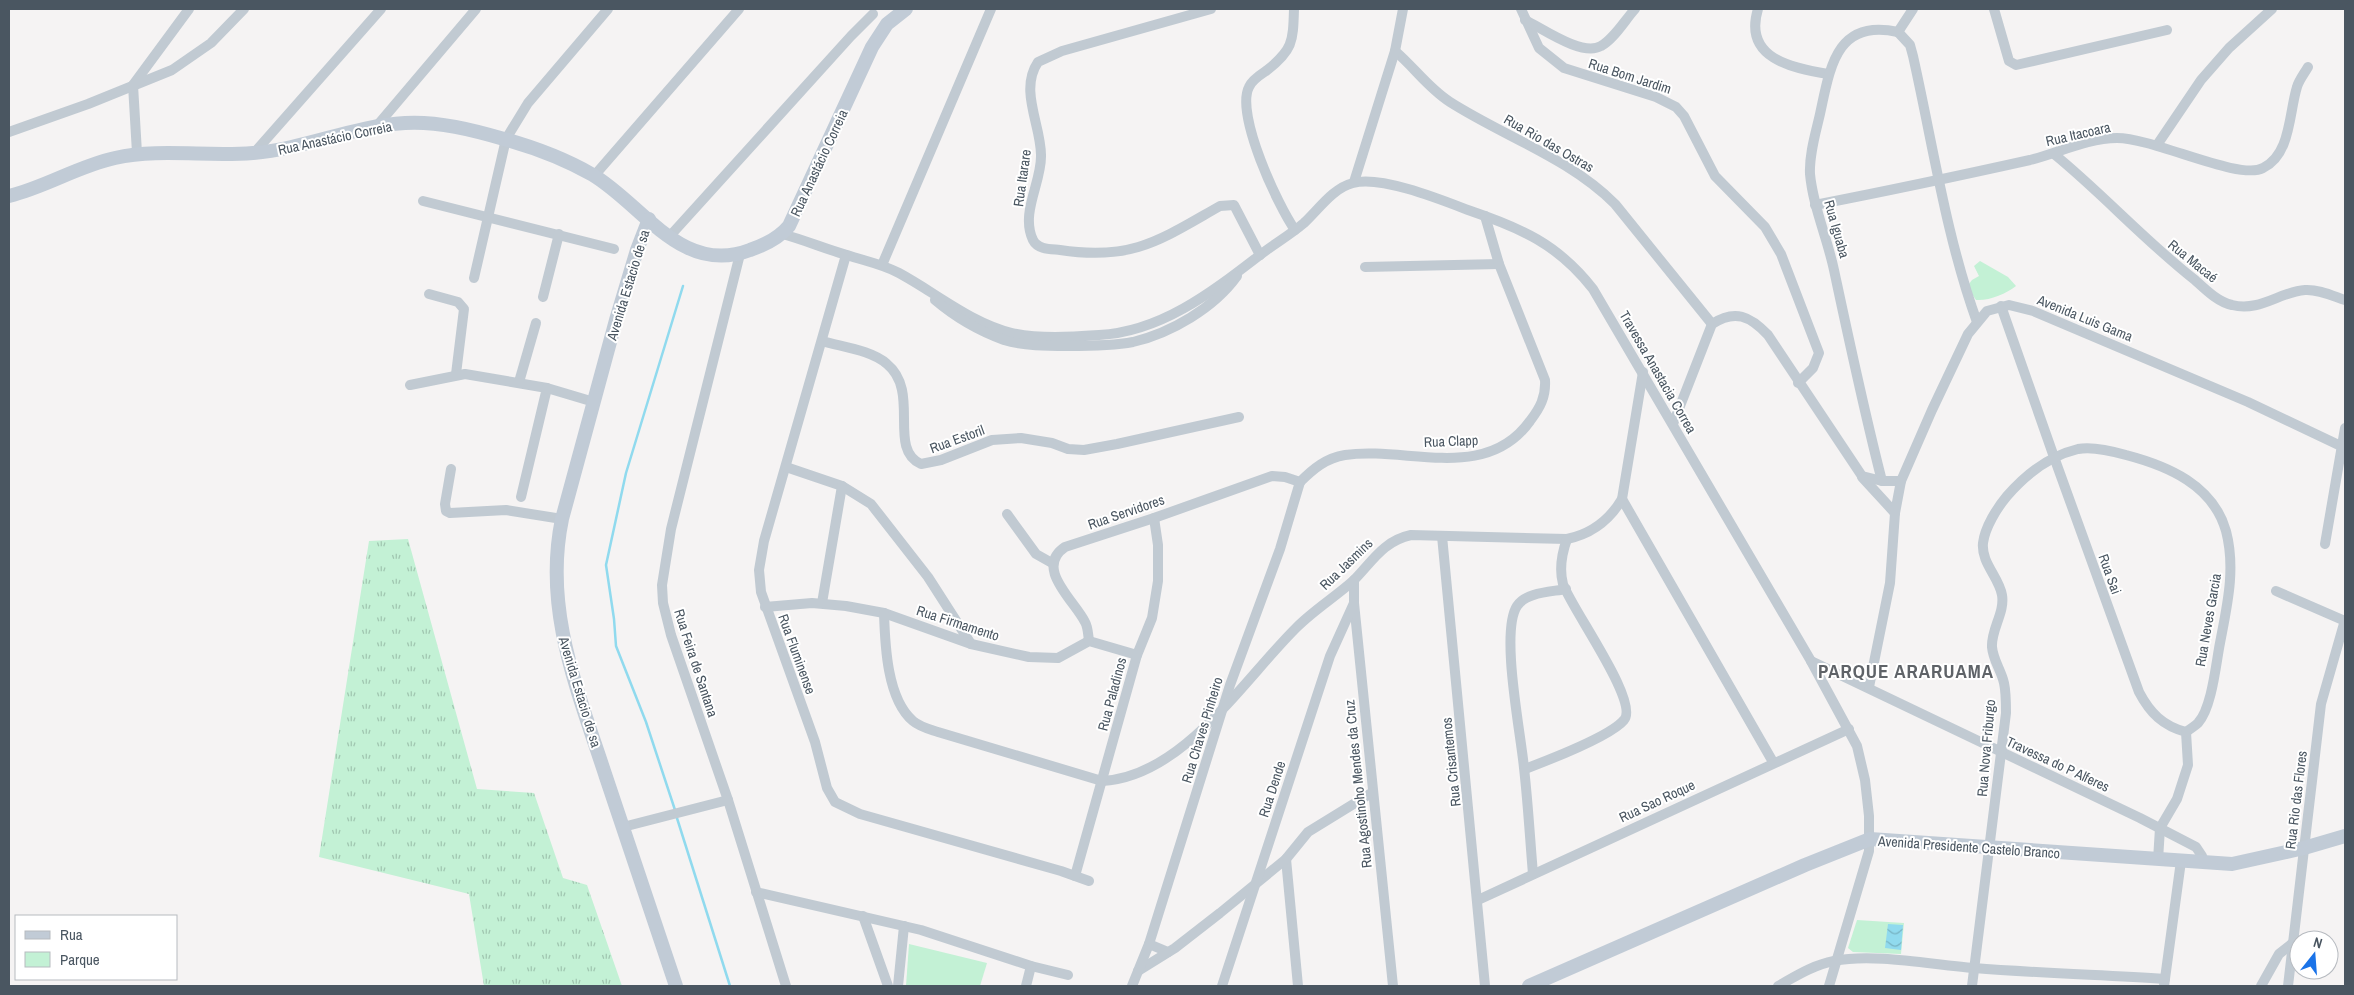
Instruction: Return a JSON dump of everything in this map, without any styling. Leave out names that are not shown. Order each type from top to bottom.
[{"type":"street","points":[[137,153],[133,85],[189,9]]},
{"type":"street","points":[[9,132],[172,70],[211,43],[244,9]]},
{"type":"street","points":[[254,153],[381,9]]},
{"type":"street","points":[[376,127],[476,9]]},
{"type":"street","points":[[474,278],[506,139],[528,103],[608,9]]},
{"type":"street","points":[[594,176],[739,9]]},
{"type":"street","name":"Rua Anastácio Correia","points":[[9,196],[89,166],[137,153],[254,153],[301,147],[376,127],[406,123],[448,126],[506,139],[549,155],[594,176],[669,237],[686,248],[703,254],[719,256],[740,254],[767,243],[782,234],[799,208],[872,47],[887,24],[906,9]]},
{"type":"street","points":[[882,265],[991,9]]},
{"type":"street","name":"Rua Itarare","points":[[1211,9],[1062,51],[1038,62],[1032,74],[1030,90],[1041,155],[1031,206],[1031,231],[1033,240],[1042,247],[1083,252],[1126,252],[1148,245],[1220,206],[1229,204],[1234,205],[1260,254]]},
{"type":"street","points":[[1294,9],[1292,38],[1286,54],[1249,86],[1247,100],[1248,118],[1253,140],[1276,197],[1295,230]]},
{"type":"street","points":[[782,234],[882,265],[924,288],[957,317],[1004,340],[1035,345],[1092,346],[1131,342],[1153,336],[1176,325],[1214,300],[1230,285],[1240,271],[1260,254],[1295,230],[1328,198],[1354,182],[1395,50],[1403,9]]},
{"type":"street","points":[[1524,13],[1577,47],[1593,49],[1603,45],[1635,9]]},
{"type":"street","points":[[1758,9],[1755,22],[1756,32],[1764,51],[1790,67],[1828,74]]},
{"type":"street","points":[[1913,9],[1898,32],[1910,45],[1914,56],[1938,181],[1967,294],[1977,322]]},
{"type":"street","points":[[1994,9],[2009,61],[2021,65],[2167,30]]},
{"type":"street","points":[[2157,145],[2201,80],[2229,48],[2272,9]]},
{"type":"street","points":[[669,237],[873,12],[887,24]]},
{"type":"street","name":"Rua Bom Jardim","points":[[1524,13],[1539,48],[1564,68],[1656,97],[1676,107],[1684,116],[1715,176],[1765,227],[1790,275],[1819,353],[1813,368],[1798,383]]},
{"type":"street","name":"Rua Iguaba","points":[[1882,481],[1847,336],[1833,268],[1815,205],[1810,171],[1828,74],[1841,47],[1852,37],[1876,28],[1898,32]]},
{"type":"street","name":"Rua Rio das Ostras","points":[[1395,50],[1431,88],[1449,102],[1512,138],[1558,161],[1600,189],[1615,204],[1712,324]]},
{"type":"street","name":"Rua Itacoara","points":[[1815,205],[1938,181],[2054,154],[2101,140],[2118,138],[2157,145],[2226,168],[2241,171],[2263,169],[2273,161],[2284,142],[2297,86],[2308,68]]},
{"type":"street","name":"Rua Macaé","points":[[2054,154],[2098,192],[2154,247],[2222,302],[2247,307],[2263,305],[2286,294],[2305,290],[2345,300]]},
{"type":"street","name":"Travessa Anastacia Correa","points":[[1354,182],[1391,185],[1485,216],[1530,236],[1565,258],[1593,289],[1673,424],[1811,661],[1849,729],[1862,761],[1870,840],[1868,861],[1829,986]]},
{"type":"street","points":[[423,201],[614,249]]},
{"type":"street","name":"Rua Clapp","points":[[1300,482],[1321,463],[1338,456],[1473,457],[1504,447],[1518,436],[1544,400],[1545,380],[1499,264],[1485,216]]},
{"type":"street","name":"Avenida Estacio de sa","points":[[649,220],[626,285],[562,519],[556,550],[556,585],[565,651],[674,980]]},
{"type":"street","points":[[543,297],[559,234]]},
{"type":"street","name":"Rua Feira de Santana","points":[[740,254],[671,529],[662,585],[663,603],[671,635],[728,800],[786,986]]},
{"type":"street","name":"Rua Fluminense","points":[[846,255],[761,556],[759,582],[765,607],[815,742],[827,788],[835,802],[860,814],[1089,881]]},
{"type":"street","points":[[1364,267],[1499,264]]},
{"type":"street","points":[[429,294],[458,302],[464,309],[456,374]]},
{"type":"street","points":[[1869,687],[1890,583],[1895,513],[1901,481],[1936,401],[1977,322],[1987,311],[2001,306]]},
{"type":"street","name":"Avenida Luis Gama","points":[[2001,306],[2018,306],[2086,331],[2248,402],[2344,447]]},
{"type":"street","name":"Rua Sai","points":[[2001,306],[2139,692],[2152,714],[2174,729],[2186,732]]},
{"type":"street","points":[[1673,424],[1712,324],[1724,316],[1745,317],[1758,324],[1768,335],[1798,383],[1862,476],[1895,513]]},
{"type":"street","points":[[519,382],[536,323]]},
{"type":"street","name":"Rua Estoril","points":[[822,341],[882,360],[893,370],[901,385],[905,401],[906,447],[910,456],[921,464],[941,460],[992,440],[1021,438],[1052,443],[1068,449],[1084,450],[1239,416]]},
{"type":"street","name":"Rua Jasmins","points":[[1102,781],[1119,780],[1139,774],[1175,750],[1222,711],[1298,627],[1354,580],[1381,550],[1395,540],[1411,535],[1567,539],[1582,536],[1597,528],[1617,508],[1622,499],[1642,372]]},
{"type":"street","points":[[410,385],[456,374],[519,382],[594,402]]},
{"type":"street","points":[[521,497],[547,388]]},
{"type":"street","points":[[2325,544],[2344,447],[2345,428]]},
{"type":"street","name":"Rua Neves Garcia","points":[[2054,457],[2080,449],[2095,449],[2123,454],[2162,466],[2183,476],[2198,488],[2213,504],[2226,530],[2231,563],[2228,602],[2206,705],[2198,723],[2186,732]]},
{"type":"street","name":"Rua Nova Friburgo","points":[[1972,986],[2002,754],[2005,697],[2004,682],[1992,645],[2003,600],[2002,593],[1986,558],[1983,542],[1988,528],[2004,500],[2025,477],[2054,457]]},
{"type":"street","points":[[786,467],[842,486],[865,498],[886,520],[948,605],[972,644]]},
{"type":"street","points":[[451,470],[444,504],[446,511],[450,513],[506,510],[562,519]]},
{"type":"street","name":"Rua Servidores","points":[[1052,563],[1056,553],[1064,547],[1154,518],[1272,476],[1285,477],[1300,482]]},
{"type":"street","points":[[1862,476],[1882,481],[1901,481]]},
{"type":"street","name":"Rua Chaves Pinheiro","points":[[1132,986],[1149,944],[1222,711],[1280,549],[1300,482]]},
{"type":"street","points":[[822,603],[842,486]]},
{"type":"street","points":[[1622,499],[1773,762]]},
{"type":"street","points":[[1006,514],[1036,554],[1052,563],[1053,574],[1086,622],[1089,641],[1137,655]]},
{"type":"street","name":"Rua Paladinos","points":[[1075,876],[1137,655],[1152,618],[1158,581],[1158,545],[1154,518]]},
{"type":"street","name":"Rua Crisantemos","points":[[1442,536],[1485,986]]},
{"type":"street","points":[[1525,769],[1551,760],[1611,730],[1624,720],[1628,710],[1618,684],[1566,589],[1562,575],[1562,562],[1567,539]]},
{"type":"street","name":"Rua Agostinoho Mendes da Cruz","points":[[1354,580],[1354,603],[1393,986]]},
{"type":"street","points":[[1532,874],[1525,769],[1513,671],[1511,624],[1518,604],[1524,598],[1566,589]]},
{"type":"street","points":[[2276,591],[2345,621]]},
{"type":"street","name":"Rua Firmamento","points":[[765,607],[822,603],[884,613],[972,644],[1029,657],[1051,659],[1071,652],[1089,641]]},
{"type":"street","name":"Rua Dende","points":[[1222,986],[1328,663],[1354,603]]},
{"type":"street","points":[[884,613],[885,645],[894,690],[899,702],[913,721],[938,732],[1102,781]]},
{"type":"street","name":"Rua Rio das Flores","points":[[2295,930],[2321,704],[2345,621]]},
{"type":"street","name":"Travessa do P Alferes","points":[[1811,661],[1869,687],[2002,754],[2160,828],[2196,847],[2202,856],[2202,863]]},
{"type":"street","name":"Rua Sao Roque","points":[[1478,900],[1773,762],[1849,729]]},
{"type":"street","points":[[2158,860],[2160,828],[2169,816],[2184,781],[2188,765],[2186,732]]},
{"type":"street","points":[[1138,972],[1227,908],[1286,859],[1308,832],[1373,792]]},
{"type":"street","points":[[623,827],[728,800]]},
{"type":"street","name":"Avenida Presidente Castelo Branco","points":[[1538,985],[1813,862],[1870,840],[2202,863],[2236,863],[2304,848],[2345,836]]},
{"type":"street","points":[[1286,859],[1298,986]]},
{"type":"street","points":[[1778,986],[1811,968],[1836,960],[1896,961],[2164,983],[2181,861]]},
{"type":"street","points":[[756,892],[904,926],[1031,966],[1068,974]]},
{"type":"street","points":[[1227,908],[1237,912],[1244,918]]},
{"type":"street","points":[[863,916],[888,986]]},
{"type":"street","points":[[898,986],[904,926]]},
{"type":"street","points":[[1149,944],[1168,952]]},
{"type":"street","points":[[2261,986],[2279,954],[2289,946]]},
{"type":"street","points":[[1026,986],[1031,966]]},
{"type":"street","points":[[666,986],[674,980]]},
{"type":"green space","points":[[1980,261],[2008,277],[2016,286],[1997,296],[1976,300],[1970,291],[1969,284],[1979,276],[1974,266]]},
{"type":"green space","points":[[408,539],[477,789],[534,793],[563,878],[587,885],[622,986],[484,986],[469,894],[319,857],[369,541]]},
{"type":"green space","points":[[1857,920],[1904,923],[1901,954],[1853,952],[1848,948]]},
{"type":"green space","points":[[909,944],[987,963],[980,986],[906,986]]},
{"type":"water","points":[[1888,924],[1903,925],[1901,950],[1885,948]]},
{"type":"waterway","points":[[675,810],[646,722],[616,646],[606,565],[626,473],[683,286]]},
{"type":"waterway","points":[[676,815],[730,986]]},
{"type":"district","name":"PARQUE ARARUAMA","points":[[1906,671]]}]
